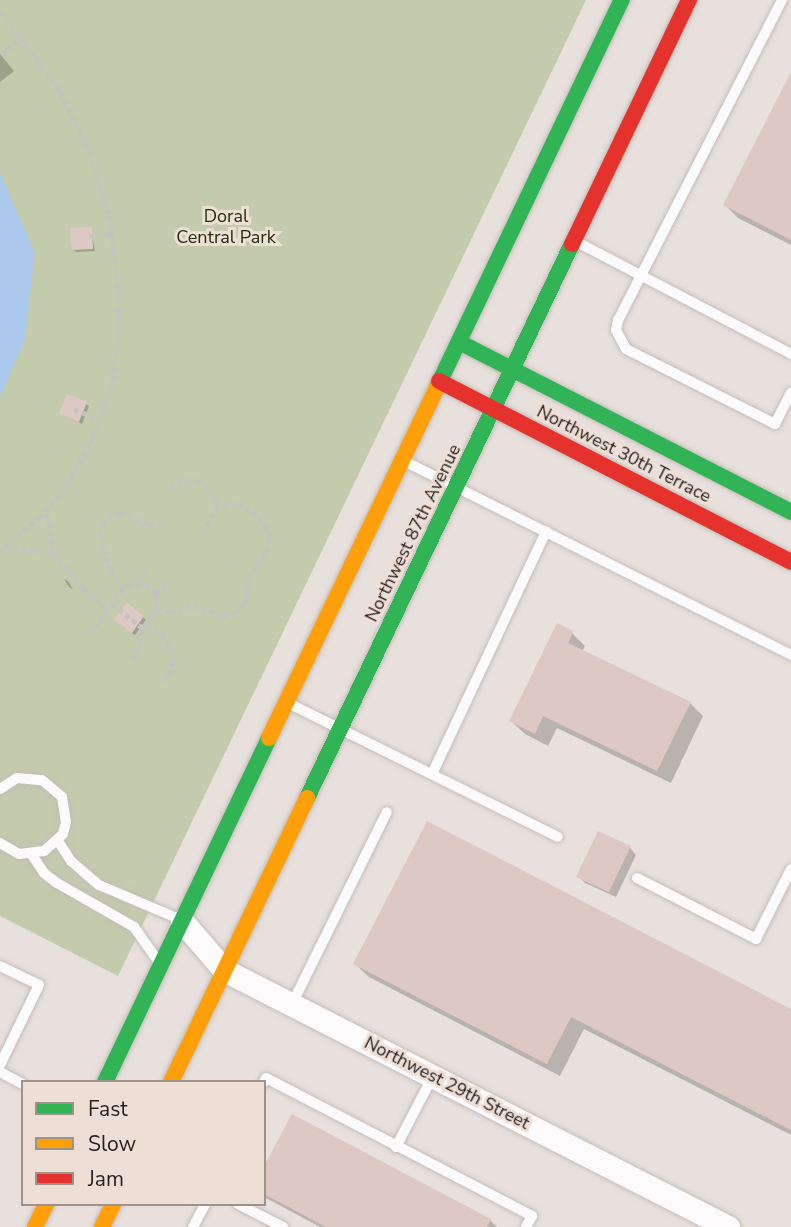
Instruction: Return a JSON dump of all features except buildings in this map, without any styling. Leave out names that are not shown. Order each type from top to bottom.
[{"type":"main road","points":[[106,1080],[622,0]]},
{"type":"main road","name":"Northwest 87th Avenue","points":[[172,1080],[689,0]]},
{"type":"main road","name":"Northwest 30th Terrace","points":[[458,342],[789,507]]},
{"type":"main road","name":"Northwest 30th Terrace","points":[[439,381],[771,539],[791,562]]},
{"type":"main road","points":[[771,539],[789,507]]},
{"type":"main road","points":[[35,1227],[45,1206]]},
{"type":"main road","points":[[102,1227],[112,1206]]},
{"type":"street","name":"Northwest 29th Street","points":[[182,920],[224,970],[433,1076],[696,1220],[728,1227]]},
{"type":"lane","points":[[782,0],[617,325],[618,337],[626,349],[775,424],[791,393]]},
{"type":"lane","points":[[574,241],[791,354]]},
{"type":"lane","points":[[402,460],[791,655]]},
{"type":"lane","points":[[432,774],[546,532]]},
{"type":"lane","points":[[286,702],[558,837]]},
{"type":"lane","points":[[0,789],[17,778],[30,777],[53,787],[66,809],[66,822],[58,841],[44,851],[32,855],[19,854],[0,843]]},
{"type":"lane","points":[[292,1004],[387,812]]},
{"type":"lane","points":[[58,841],[71,861],[99,885],[182,920]]},
{"type":"lane","points":[[32,855],[44,873],[57,883],[134,927],[160,966]]},
{"type":"lane","points":[[638,877],[756,939],[791,869]]},
{"type":"lane","points":[[0,966],[39,985],[0,1065]]},
{"type":"lane","points":[[0,1072],[21,1083]]},
{"type":"lane","points":[[397,1147],[433,1076]]},
{"type":"lane","points":[[265,1080],[532,1216],[526,1227]]},
{"type":"lane","points":[[193,1227],[204,1206]]},
{"type":"lane","points":[[242,1206],[283,1227]]},
{"type":"path","points":[[0,11],[23,37],[56,85],[77,122],[101,184],[113,234],[119,299],[118,342],[112,385],[101,419],[83,459],[46,511],[2,549]]},
{"type":"path","points":[[0,21],[5,17]]},
{"type":"path","points":[[0,54],[23,37]]},
{"type":"path","points":[[89,236],[113,234]]},
{"type":"path","points":[[74,409],[101,419]]},
{"type":"path","points":[[168,492],[177,481],[195,479],[210,488],[218,507]]},
{"type":"path","points":[[157,608],[170,612],[200,607],[223,616],[243,607],[251,576],[266,552],[268,533],[252,510],[236,505],[218,507]]},
{"type":"path","points":[[202,533],[218,507]]},
{"type":"path","points":[[46,511],[53,553],[83,589],[163,635],[171,649],[173,662],[166,682]]},
{"type":"path","points":[[123,589],[110,571],[100,536],[102,525],[108,518],[120,513],[148,524],[167,527]]},
{"type":"path","points":[[2,549],[53,553]]},
{"type":"path","points":[[89,634],[123,589],[140,582],[147,567]]},
{"type":"path","points":[[133,662],[145,625],[157,608],[156,593],[169,580]]},
{"type":"path","points":[[140,582],[156,593]]},
{"type":"green space","name":"Doral Central Park","points":[[0,0],[586,0],[118,976],[0,916]]},
{"type":"water","points":[[0,173],[35,253],[25,339],[0,397]]},
{"type":"traffic: fast","points":[[438,385],[622,0]]},
{"type":"traffic: fast","points":[[307,798],[572,244]]},
{"type":"traffic: fast","points":[[459,342],[791,512]]},
{"type":"traffic: fast","points":[[106,1080],[269,738]]},
{"type":"traffic: slow","points":[[269,738],[438,385]]},
{"type":"traffic: slow","points":[[172,1080],[307,798]]},
{"type":"traffic: slow","points":[[35,1227],[45,1206]]},
{"type":"traffic: slow","points":[[102,1227],[112,1206]]},
{"type":"traffic: jam","points":[[572,244],[689,0]]},
{"type":"traffic: jam","points":[[439,381],[791,562]]}]
